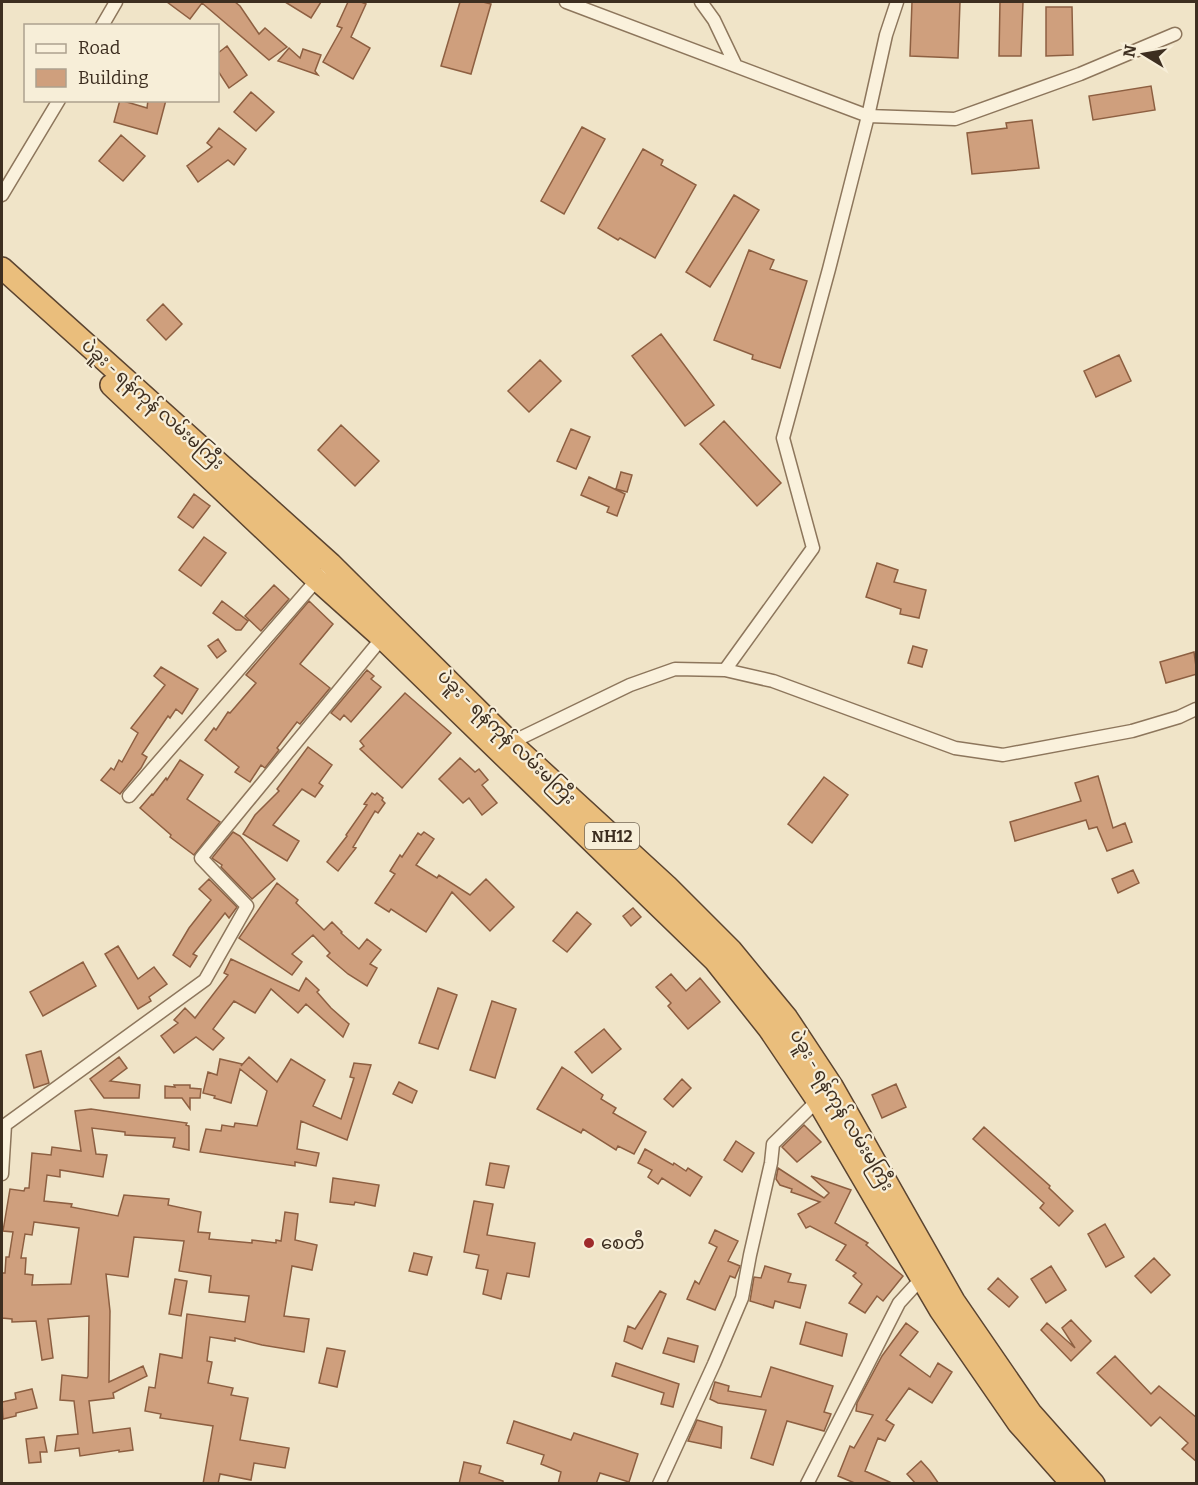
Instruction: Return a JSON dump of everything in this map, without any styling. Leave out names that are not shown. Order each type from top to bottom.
[{"type":"highway","name":"ပဲခူး - ရန်ကုန် လမ်းမကြီး","points":[[2,268],[324,572],[505,748]]},
{"type":"highway","name":"ပဲခူး - ရန်ကုန် လမ်းမကြီး","points":[[324,572],[382,638],[505,748],[667,886],[731,951],[787,1018],[921,1279],[1018,1423],[1072,1484]]},
{"type":"highway","name":"ပဲခူး - ရန်ကုန် လမ်းမကြီး","points":[[825,1093],[954,1301],[1031,1413],[1094,1484]]},
{"type":"street","points":[[103,24],[116,2]]},
{"type":"street","points":[[566,2],[868,116],[954,119],[1080,74],[1175,34]]},
{"type":"street","points":[[701,2],[714,20],[735,64]]},
{"type":"street","points":[[725,670],[813,548],[783,438],[868,116],[886,35],[897,2]]},
{"type":"street","points":[[2,195],[58,102]]},
{"type":"street","points":[[129,796],[324,572]]},
{"type":"street","points":[[2,1174],[5,1125],[205,980],[247,906],[201,858],[382,638]]},
{"type":"street","points":[[505,748],[630,684],[675,669],[725,670],[773,681],[955,748],[1003,755],[1132,731],[1179,717],[1197,709]]},
{"type":"street","points":[[659,1484],[742,1298],[773,1144],[825,1093]]},
{"type":"street","points":[[807,1484],[899,1304],[921,1279]]},
{"type":"building","points":[[167,2],[235,2],[259,34],[265,28],[287,47],[269,60],[202,3],[190,19]]},
{"type":"building","points":[[285,2],[321,2],[311,18]]},
{"type":"building","points":[[348,2],[366,4],[351,37],[370,48],[353,79],[323,62],[342,28],[337,26]]},
{"type":"building","points":[[460,2],[491,4],[471,74],[441,66]]},
{"type":"building","points":[[912,2],[960,2],[958,58],[910,56]]},
{"type":"building","points":[[1000,2],[1023,2],[1021,56],[999,56]]},
{"type":"building","points":[[1046,7],[1072,7],[1073,55],[1046,56]]},
{"type":"building","points":[[227,46],[247,75],[229,88],[219,73],[219,52]]},
{"type":"building","points":[[289,48],[300,58],[303,49],[321,55],[315,71],[318,75],[278,61]]},
{"type":"building","points":[[1151,86],[1155,110],[1093,120],[1089,96]]},
{"type":"building","points":[[251,92],[274,112],[256,131],[234,112]]},
{"type":"building","points":[[119,102],[147,108],[148,102],[165,102],[157,134],[114,122]]},
{"type":"building","points":[[1032,120],[1039,168],[972,174],[967,133],[1007,128],[1006,123]]},
{"type":"building","points":[[582,127],[605,139],[564,214],[541,201]]},
{"type":"building","points":[[219,128],[246,149],[234,165],[228,160],[198,182],[187,166],[212,147],[207,143]]},
{"type":"building","points":[[121,135],[145,156],[123,181],[99,161]]},
{"type":"building","points":[[643,149],[663,160],[661,165],[696,185],[655,258],[598,228]]},
{"type":"building","points":[[734,195],[759,210],[710,287],[686,272]]},
{"type":"building","points":[[749,250],[774,260],[770,269],[807,281],[780,368],[752,359],[753,355],[714,340]]},
{"type":"building","points":[[163,304],[182,324],[166,340],[147,320]]},
{"type":"building","points":[[661,334],[714,405],[685,426],[632,356]]},
{"type":"building","points":[[1119,355],[1131,381],[1096,397],[1084,371]]},
{"type":"building","points":[[540,360],[561,381],[529,412],[508,391]]},
{"type":"building","points":[[724,421],[781,483],[757,506],[700,444]]},
{"type":"building","points":[[341,425],[379,461],[355,486],[318,450]]},
{"type":"building","points":[[571,429],[590,437],[576,469],[557,461]]},
{"type":"building","points":[[621,472],[632,475],[627,492],[616,489]]},
{"type":"building","points":[[589,477],[625,494],[617,516],[607,512],[609,507],[581,495]]},
{"type":"building","points":[[194,494],[210,506],[193,528],[178,517]]},
{"type":"building","points":[[204,537],[226,553],[201,586],[179,570]]},
{"type":"building","points":[[877,563],[898,570],[894,582],[926,590],[919,618],[900,614],[901,609],[866,597]]},
{"type":"building","points":[[274,585],[289,599],[261,631],[245,616]]},
{"type":"building","points":[[222,601],[248,621],[241,630],[236,630],[213,613]]},
{"type":"building","points":[[309,601],[333,624],[300,664],[330,688],[300,724],[297,722],[265,768],[261,765],[250,782],[235,772],[239,767],[205,740],[256,683],[246,675]]},
{"type":"building","points":[[218,639],[226,651],[217,658],[208,646]]},
{"type":"building","points":[[913,646],[927,650],[922,667],[908,663]]},
{"type":"building","points":[[1194,652],[1197,674],[1166,683],[1160,662]]},
{"type":"building","points":[[161,667],[198,689],[182,714],[176,709],[170,718],[168,716],[142,754],[147,757],[141,768],[120,794],[101,780],[111,768],[114,770],[119,760],[122,762],[138,733],[131,728],[165,685],[154,676]]},
{"type":"building","points":[[367,670],[374,676],[371,679],[381,687],[351,722],[344,715],[340,720],[331,713]]},
{"type":"building","points":[[405,693],[451,733],[402,788],[360,749],[364,746],[360,741]]},
{"type":"building","points":[[308,747],[332,765],[319,783],[323,786],[315,797],[302,789],[273,825],[299,841],[287,861],[243,834],[255,815],[279,791],[277,789]]},
{"type":"building","points":[[460,758],[475,772],[479,769],[488,780],[482,785],[497,803],[482,815],[469,798],[463,803],[439,779]]},
{"type":"building","points":[[180,760],[203,775],[187,799],[220,822],[194,855],[170,837],[171,835],[140,808],[166,778],[167,780]]},
{"type":"building","points":[[1098,776],[1113,828],[1125,823],[1132,842],[1107,851],[1097,827],[1089,829],[1086,820],[1015,841],[1010,822],[1081,801],[1075,783]]},
{"type":"building","points":[[824,777],[848,795],[812,843],[788,824]]},
{"type":"building","points":[[372,793],[375,795],[377,793],[385,803],[378,813],[375,811],[353,847],[356,848],[338,871],[327,862],[347,836]]},
{"type":"building","points":[[233,832],[240,836],[275,879],[252,899],[221,867],[222,865],[212,858]]},
{"type":"building","points":[[424,832],[434,839],[416,865],[437,878],[439,875],[470,895],[486,879],[514,907],[490,931],[452,892],[426,932],[391,909],[389,912],[375,903],[395,874],[390,871],[400,855],[402,857],[418,833],[421,835]]},
{"type":"building","points":[[1133,870],[1139,883],[1118,893],[1112,879]]},
{"type":"building","points":[[209,879],[237,907],[229,918],[225,913],[193,954],[197,956],[190,967],[173,955],[189,928],[211,900],[199,889]]},
{"type":"building","points":[[277,883],[298,900],[296,903],[324,930],[332,922],[359,949],[367,939],[381,950],[370,964],[377,968],[367,986],[327,956],[330,953],[313,935],[292,954],[302,962],[292,975],[239,938]]},
{"type":"building","points":[[633,908],[641,917],[631,926],[623,916]]},
{"type":"building","points":[[577,912],[591,924],[567,952],[553,941]]},
{"type":"building","points":[[118,946],[138,979],[154,967],[167,984],[149,997],[151,1001],[138,1009],[105,954]]},
{"type":"building","points":[[231,959],[299,991],[306,978],[319,990],[317,992],[331,1008],[349,1024],[343,1037],[306,1004],[298,1013],[271,989],[255,1013],[234,1001],[213,1029],[224,1038],[213,1050],[196,1037],[174,1053],[161,1036],[178,1023],[174,1020],[185,1008],[195,1018],[228,975],[224,973]]},
{"type":"building","points":[[83,962],[96,986],[43,1016],[30,992]]},
{"type":"building","points":[[671,974],[686,991],[700,978],[720,1002],[688,1029],[668,1006],[671,1003],[656,987]]},
{"type":"building","points":[[438,988],[457,995],[438,1049],[419,1043]]},
{"type":"building","points":[[492,1001],[516,1009],[495,1078],[470,1070]]},
{"type":"building","points":[[604,1029],[621,1049],[592,1073],[575,1052]]},
{"type":"building","points":[[41,1051],[49,1083],[34,1088],[26,1055]]},
{"type":"building","points":[[119,1057],[127,1068],[110,1081],[140,1085],[139,1098],[104,1098],[90,1079]]},
{"type":"building","points":[[249,1057],[277,1082],[291,1059],[325,1080],[313,1106],[341,1119],[354,1078],[350,1077],[354,1063],[371,1065],[347,1140],[301,1121],[297,1149],[319,1153],[316,1166],[295,1162],[295,1166],[200,1152],[206,1129],[221,1131],[222,1125],[234,1127],[235,1123],[257,1126],[267,1091],[240,1069],[231,1103],[203,1093],[208,1072],[217,1075],[220,1059],[242,1064],[241,1066]]},
{"type":"building","points":[[562,1067],[603,1095],[601,1099],[616,1108],[613,1113],[646,1132],[634,1154],[618,1146],[616,1150],[583,1129],[581,1133],[537,1109]]},
{"type":"building","points":[[682,1079],[691,1088],[673,1107],[664,1099]]},
{"type":"building","points":[[399,1082],[417,1091],[412,1103],[393,1094]]},
{"type":"building","points":[[896,1084],[906,1107],[882,1118],[872,1095]]},
{"type":"building","points":[[174,1085],[190,1085],[190,1088],[201,1089],[200,1098],[190,1098],[190,1109],[182,1098],[165,1098],[165,1086],[175,1087]]},
{"type":"building","points":[[91,1109],[187,1123],[189,1150],[173,1147],[175,1138],[125,1135],[125,1132],[92,1128],[96,1154],[107,1155],[103,1177],[60,1170],[60,1177],[47,1175],[44,1201],[72,1204],[71,1207],[118,1216],[124,1195],[169,1199],[168,1205],[201,1212],[198,1232],[210,1233],[209,1239],[252,1243],[252,1240],[276,1243],[276,1240],[281,1241],[285,1212],[298,1214],[295,1240],[317,1245],[312,1270],[292,1266],[284,1316],[309,1319],[304,1352],[235,1338],[235,1341],[210,1337],[207,1361],[212,1362],[208,1383],[233,1388],[231,1395],[248,1398],[240,1440],[289,1448],[285,1468],[254,1463],[251,1480],[220,1474],[218,1484],[203,1484],[213,1426],[160,1418],[161,1414],[145,1411],[149,1387],[155,1388],[160,1354],[182,1358],[187,1314],[245,1322],[249,1296],[209,1292],[211,1276],[179,1271],[184,1241],[134,1237],[128,1277],[106,1274],[110,1311],[109,1382],[143,1366],[147,1376],[113,1393],[114,1398],[89,1401],[93,1433],[130,1428],[133,1450],[80,1456],[79,1448],[55,1451],[57,1436],[78,1434],[74,1401],[60,1400],[62,1375],[87,1378],[88,1376],[89,1316],[48,1319],[53,1358],[42,1360],[36,1321],[12,1322],[12,1319],[2,1318],[2,1273],[5,1273],[6,1257],[9,1257],[13,1232],[3,1231],[10,1189],[24,1191],[25,1188],[29,1188],[32,1153],[51,1155],[52,1147],[81,1151],[75,1111]],"holes":[[[34,1222],[79,1228],[71,1284],[32,1285],[33,1275],[25,1274],[26,1258],[21,1258],[25,1234],[32,1235]]]},
{"type":"building","points":[[804,1125],[821,1142],[797,1162],[782,1147]]},
{"type":"building","points":[[984,1127],[1050,1186],[1049,1188],[1073,1211],[1059,1226],[1040,1208],[1044,1203],[973,1139]]},
{"type":"building","points":[[736,1141],[754,1153],[742,1172],[724,1160]]},
{"type":"building","points":[[645,1149],[673,1165],[674,1163],[686,1171],[688,1168],[702,1177],[690,1196],[662,1178],[658,1184],[648,1177],[652,1170],[638,1163]]},
{"type":"building","points":[[490,1163],[509,1166],[504,1188],[486,1185]]},
{"type":"building","points":[[778,1168],[824,1198],[829,1193],[811,1176],[851,1190],[835,1223],[868,1243],[866,1245],[903,1276],[883,1301],[877,1296],[865,1313],[849,1303],[862,1284],[853,1276],[856,1273],[836,1260],[846,1245],[810,1226],[806,1228],[798,1214],[820,1202],[791,1192],[792,1189],[780,1185],[776,1179]]},
{"type":"building","points":[[333,1178],[379,1185],[375,1206],[355,1202],[354,1205],[330,1202]]},
{"type":"building","points":[[474,1201],[493,1204],[487,1235],[535,1243],[529,1277],[507,1273],[501,1299],[483,1294],[488,1270],[476,1268],[479,1255],[464,1252]]},
{"type":"building","points":[[1105,1224],[1124,1257],[1106,1267],[1088,1234]]},
{"type":"building","points":[[715,1230],[738,1241],[728,1261],[740,1266],[735,1278],[730,1276],[715,1310],[687,1299],[695,1281],[699,1284],[717,1247],[709,1243]]},
{"type":"building","points":[[414,1253],[432,1257],[427,1275],[409,1271]]},
{"type":"building","points":[[1154,1258],[1170,1275],[1151,1293],[1135,1276]]},
{"type":"building","points":[[765,1266],[791,1274],[788,1282],[806,1285],[800,1308],[775,1301],[773,1308],[750,1301],[754,1277],[761,1278]]},
{"type":"building","points":[[1051,1266],[1066,1290],[1046,1303],[1031,1279]]},
{"type":"building","points":[[998,1278],[1018,1297],[1009,1307],[988,1289]]},
{"type":"building","points":[[175,1279],[187,1281],[181,1316],[169,1314]]},
{"type":"building","points":[[660,1291],[666,1294],[642,1349],[624,1341],[628,1326],[635,1329]]},
{"type":"building","points":[[1071,1320],[1091,1341],[1071,1361],[1041,1330],[1047,1323],[1075,1348],[1062,1328]]},
{"type":"building","points":[[806,1322],[847,1334],[842,1356],[800,1344]]},
{"type":"building","points":[[906,1323],[918,1332],[900,1355],[930,1377],[938,1363],[952,1372],[932,1403],[909,1388],[886,1420],[894,1425],[885,1441],[878,1438],[865,1471],[894,1484],[857,1484],[838,1476],[850,1446],[854,1448],[873,1415],[856,1411],[857,1403],[882,1356]]},
{"type":"building","points":[[668,1338],[698,1346],[694,1362],[663,1353]]},
{"type":"building","points":[[327,1348],[345,1351],[337,1387],[319,1383]]},
{"type":"building","points":[[1115,1356],[1151,1394],[1159,1386],[1197,1418],[1197,1462],[1182,1449],[1188,1443],[1160,1417],[1151,1426],[1097,1373]]},
{"type":"building","points":[[616,1363],[679,1384],[673,1407],[661,1404],[664,1393],[612,1376]]},
{"type":"building","points":[[771,1367],[833,1386],[824,1412],[831,1414],[824,1431],[787,1421],[773,1465],[751,1458],[766,1410],[718,1403],[710,1399],[715,1382],[729,1386],[728,1391],[761,1397]]},
{"type":"building","points":[[32,1389],[37,1408],[3,1419],[2,1402],[16,1399],[15,1393]]},
{"type":"building","points":[[697,1420],[722,1427],[721,1448],[688,1441]]},
{"type":"building","points":[[514,1421],[571,1440],[574,1433],[638,1454],[629,1482],[600,1473],[596,1484],[558,1484],[561,1472],[541,1464],[544,1455],[507,1443]]},
{"type":"building","points":[[44,1437],[47,1452],[40,1452],[41,1462],[29,1463],[26,1439]]},
{"type":"building","points":[[921,1461],[939,1484],[916,1484],[907,1474]]},
{"type":"building","points":[[464,1462],[481,1466],[479,1473],[503,1481],[503,1484],[459,1484]]},
{"type":"place","name":"စေတီ","points":[[589,1243]]}]
